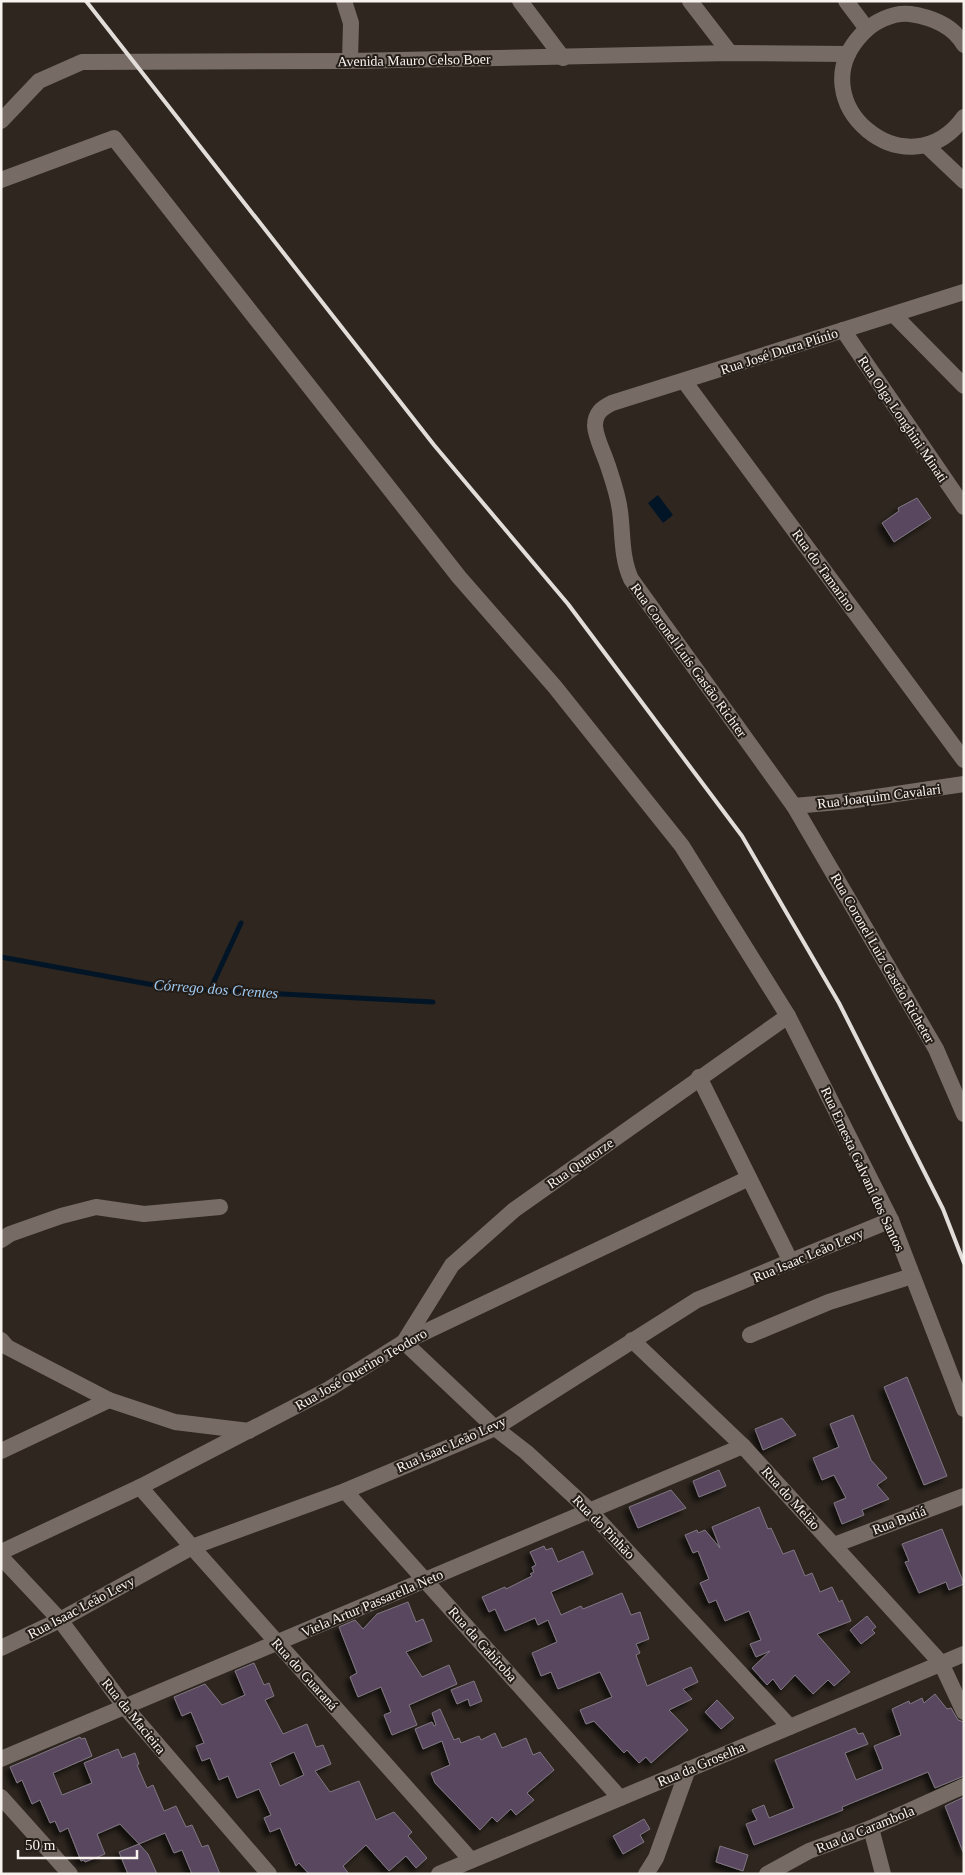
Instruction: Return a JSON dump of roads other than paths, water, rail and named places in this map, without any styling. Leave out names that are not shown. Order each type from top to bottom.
[{"type":"street","points":[[344,1],[351,23],[350,61]]},
{"type":"street","points":[[520,1],[563,58]]},
{"type":"street","points":[[690,1],[730,54]]},
{"type":"street","points":[[846,1],[867,29]]},
{"type":"street","points":[[964,45],[946,26],[927,16],[906,14],[885,18],[867,29],[856,40],[848,54],[843,75],[844,96],[852,115],[866,131],[884,142],[905,147],[926,145],[949,133],[964,117]]},
{"type":"street","name":"Avenida Mauro Celso Boer","points":[[1,121],[39,81],[82,62],[350,61],[730,54],[848,54]]},
{"type":"street","name":"Rua Ernesta Galvani dos Santos","points":[[1,180],[114,138],[459,577],[555,687],[682,846],[788,1016],[891,1220],[964,1409]]},
{"type":"street","points":[[926,145],[964,181]]},
{"type":"street","name":"Rua José Dutra Plínio","points":[[597,414],[604,407],[612,403],[964,292]]},
{"type":"street","points":[[894,315],[964,386]]},
{"type":"street","name":"Rua Olga Longhini Minati","points":[[843,330],[964,507]]},
{"type":"street","name":"Rua do Tamarino","points":[[684,381],[964,760]]},
{"type":"street","name":"Rua Coronel Luís Gastão Richter","points":[[597,414],[596,432],[616,489],[620,510],[624,558],[630,579],[794,806]]},
{"type":"street","name":"Rua Joaquim Cavalari","points":[[794,806],[849,801],[964,784]]},
{"type":"street","name":"Rua Coronel Luiz Gastão Richeter","points":[[794,806],[936,1049],[964,1114]]},
{"type":"street","name":"Rua Quatorze","points":[[404,1342],[452,1266],[514,1210],[699,1077],[788,1016]]},
{"type":"street","points":[[699,1077],[791,1262]]},
{"type":"street","name":"Rua José Querino Teodoro","points":[[1,1552],[140,1487],[249,1431],[329,1389],[404,1342],[749,1178]]},
{"type":"street","points":[[1,1240],[10,1234],[61,1216],[96,1207],[144,1214],[220,1207]]},
{"type":"street","name":"Rua Isaac Leão Levy","points":[[1,1648],[60,1620],[192,1547],[345,1491],[495,1428],[697,1300],[891,1220]]},
{"type":"street","points":[[750,1335],[829,1302],[912,1276]]},
{"type":"street","name":"Rua do Melão","points":[[632,1340],[743,1446],[941,1663],[964,1712]]},
{"type":"street","name":"Rua do Pinhão","points":[[404,1342],[495,1428],[526,1452],[590,1511],[790,1727]]},
{"type":"street","points":[[3,1345],[108,1400],[175,1422],[249,1431]]},
{"type":"street","points":[[1,1452],[108,1400]]},
{"type":"street","name":"Viela Artur Passarella Neto","points":[[1,1760],[743,1446]]},
{"type":"street","name":"Rua do Guaraná","points":[[140,1487],[471,1860]]},
{"type":"street","name":"Rua da Gabiroba","points":[[345,1491],[620,1798]]},
{"type":"street","name":"Rua Butiá","points":[[834,1545],[964,1496]]},
{"type":"street","name":"Rua da Macieira","points":[[1,1557],[60,1620],[125,1707],[270,1874]]},
{"type":"street","name":"Rua da Groselha","points":[[439,1874],[964,1654]]},
{"type":"street","points":[[646,1874],[656,1858],[688,1769]]},
{"type":"street","name":"Rua da Carambola","points":[[767,1874],[809,1851],[871,1828],[964,1786]]},
{"type":"street","points":[[1,1797],[70,1874]]},
{"type":"street","points":[[871,1828],[883,1874]]},
{"type":"water","points":[[658,495],[673,515],[663,523],[648,503]]},
{"type":"waterway","points":[[210,990],[241,923]]},
{"type":"waterway","name":"Córrego dos Crentes","points":[[1,957],[170,988],[433,1002]]},
{"type":"railway","points":[[86,1],[434,445],[568,604],[742,836],[839,1003],[943,1209],[964,1263]]}]
